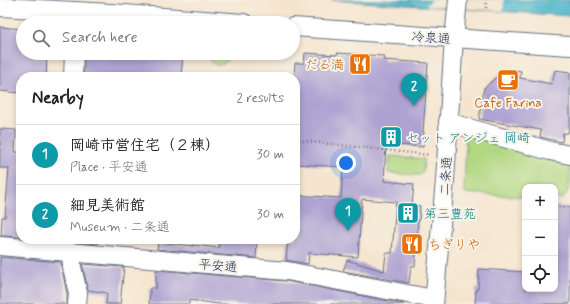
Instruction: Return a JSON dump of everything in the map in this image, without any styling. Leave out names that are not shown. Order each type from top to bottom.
[{"type":"street","points":[[0,6],[142,16]]},
{"type":"street","name":"二条通","points":[[434,301],[445,180],[457,7]]},
{"type":"street","name":"冷泉通","points":[[300,27],[570,46]]},
{"type":"street","points":[[73,72],[74,60]]},
{"type":"street","points":[[448,122],[550,151],[570,155]]},
{"type":"street","name":"平安通","points":[[0,246],[66,247],[287,271],[434,301]]},
{"type":"street","points":[[66,247],[78,293],[78,304]]},
{"type":"path","points":[[486,8],[487,0]]},
{"type":"path","points":[[300,141],[446,157]]},
{"type":"green space","points":[[210,60],[226,60],[218,65]]},
{"type":"green space","points":[[470,131],[570,160],[570,187],[563,199],[558,199],[558,184],[522,184],[522,197],[464,193],[466,137]]},
{"type":"green space","points":[[390,156],[424,159],[423,172],[420,175],[388,173]]},
{"type":"water","points":[[332,0],[570,0],[570,16]]},
{"type":"pier","points":[[432,0],[504,0],[503,11],[425,6]]},
{"type":"building","points":[[0,27],[16,28],[16,60],[47,60],[46,72],[16,72],[16,93],[0,91]]},
{"type":"building","points":[[305,53],[337,55],[337,53],[384,56],[383,60],[428,63],[423,147],[386,144],[384,181],[414,184],[412,205],[420,206],[415,266],[411,266],[409,283],[343,271],[347,260],[384,271],[386,253],[392,253],[396,202],[362,199],[358,257],[309,253],[308,264],[286,260],[288,244],[300,244],[300,195],[341,198],[343,167],[300,164],[300,72],[294,72],[295,63],[304,63]]},
{"type":"building","points":[[84,60],[182,60],[181,72],[84,72]]},
{"type":"building","points":[[506,69],[521,71],[520,78],[552,84],[555,70],[570,72],[570,120],[568,133],[563,133],[562,142],[540,137],[541,130],[479,119],[484,88]]},
{"type":"building","points":[[0,129],[16,130],[16,237],[1,236],[2,217],[5,217],[9,168],[0,168]]},
{"type":"building","points":[[558,206],[570,207],[570,304],[475,304],[476,289],[478,289],[479,269],[522,272],[522,292],[558,292]]},
{"type":"building","points":[[158,244],[193,245],[219,248],[219,244],[257,244],[256,258],[157,249]]},
{"type":"building","points":[[0,257],[61,262],[67,294],[67,304],[0,304]]},
{"type":"building","points":[[82,264],[124,267],[120,304],[106,304],[107,293],[88,290]]},
{"type":"building","points":[[156,270],[286,281],[404,304],[219,304],[189,300],[189,304],[149,304],[150,288],[156,288]]},
{"type":"place","name":"だる満","points":[[360,64]]},
{"type":"place","name":"Cafe Farina","points":[[508,80]]},
{"type":"place","name":"細見美術館","points":[[414,106]]},
{"type":"place","name":"セット アンジェ 岡崎","points":[[391,137]]},
{"type":"place","name":"第三豊苑","points":[[408,213]]},
{"type":"place","name":"岡崎市営住宅（２棟）","points":[[348,231]]},
{"type":"place","name":"ちぎりや","points":[[412,244]]}]
